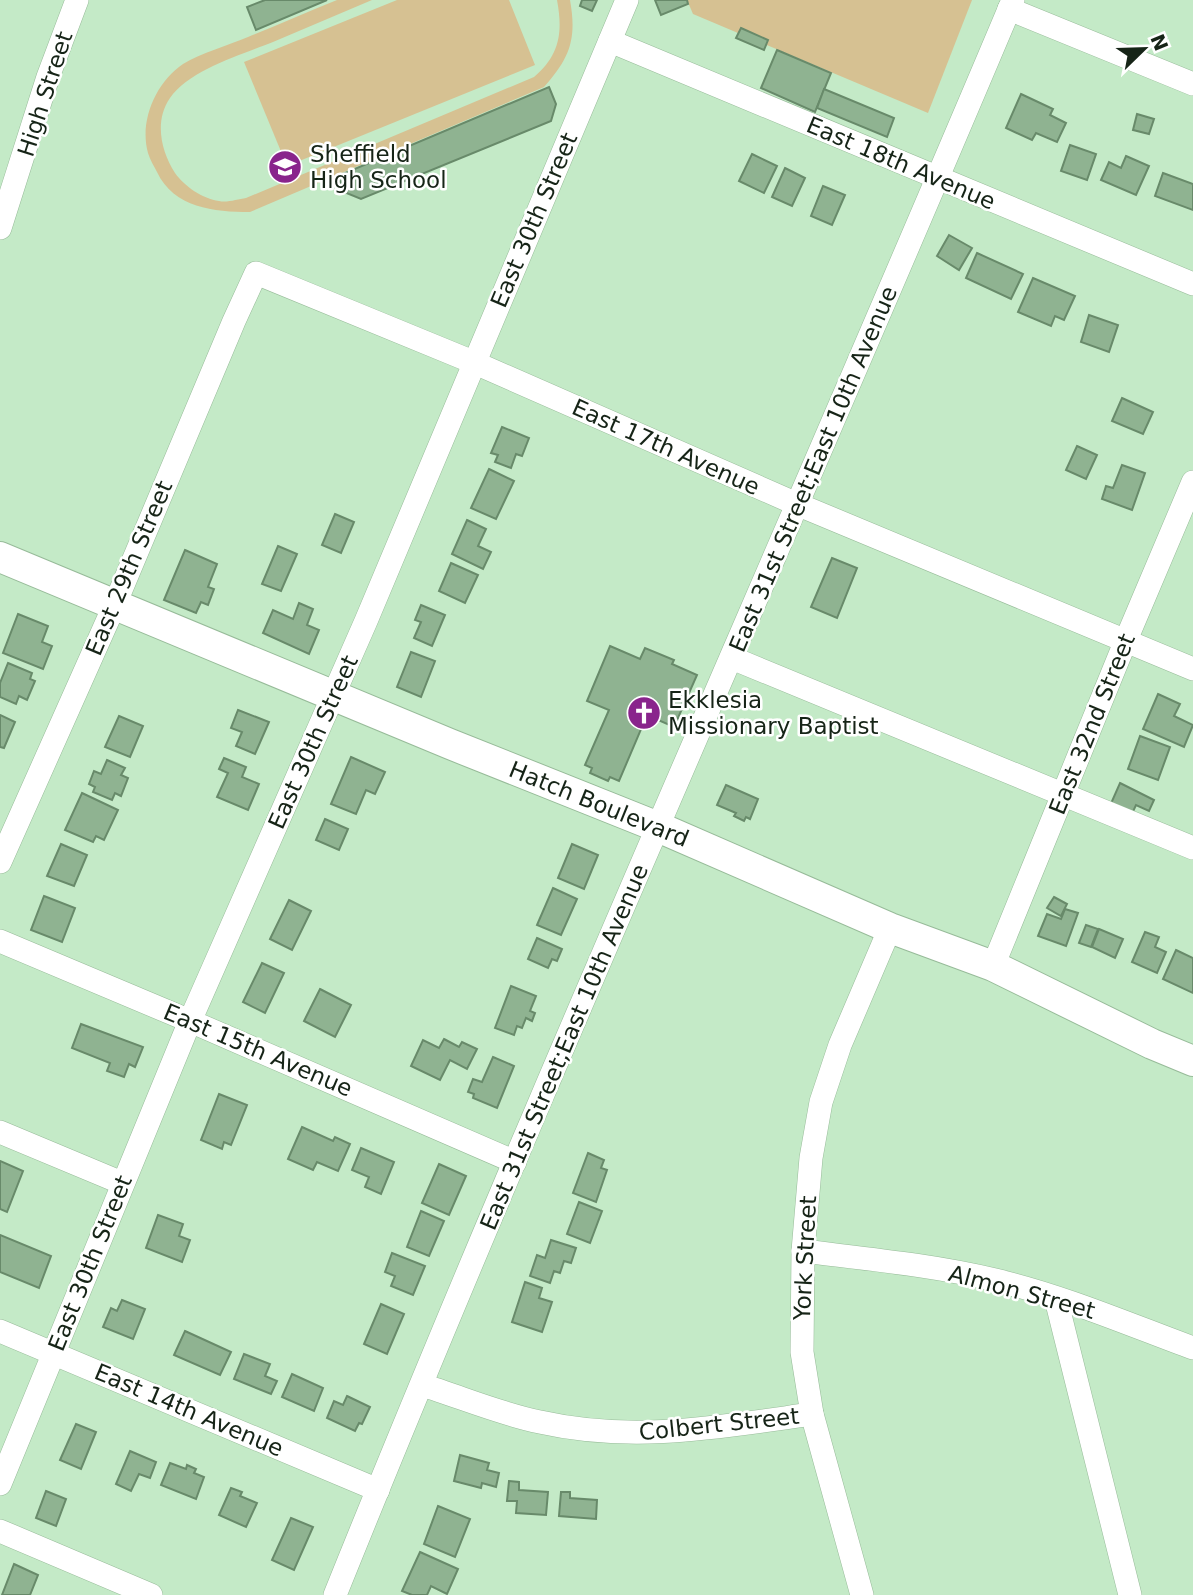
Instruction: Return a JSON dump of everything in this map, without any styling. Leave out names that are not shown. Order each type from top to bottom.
[{"type":"main road","name":"Hatch Boulevard","points":[[0,557],[658,827],[890,928],[993,966],[1152,1044],[1193,1061]]},
{"type":"street","name":"High Street","points":[[0,228],[48,77],[77,0]]},
{"type":"street","name":"East 30th Street","points":[[0,1484],[190,1021],[334,695],[626,0]]},
{"type":"street","points":[[1011,5],[1193,84]]},
{"type":"street","name":"East 31st Street;East 10th Avenue","points":[[335,1595],[515,1162],[799,505],[1011,5]]},
{"type":"street","name":"East 18th Avenue","points":[[610,41],[1193,284]]},
{"type":"street","name":"East 17th Avenue","points":[[256,274],[473,362],[799,505],[1193,669]]},
{"type":"street","name":"East 29th Street","points":[[0,862],[115,604],[256,274]]},
{"type":"street","name":"East 32nd Street","points":[[993,966],[1193,482]]},
{"type":"street","points":[[732,658],[1193,848]]},
{"type":"street","name":"York Street","points":[[862,1595],[812,1414],[802,1352],[803,1251],[811,1158],[821,1102],[840,1045],[890,928]]},
{"type":"street","name":"East 15th Avenue","points":[[0,941],[515,1162]]},
{"type":"street","points":[[0,1132],[122,1183]]},
{"type":"street","name":"Almon Street","points":[[803,1251],[998,1280],[1193,1348]]},
{"type":"street","points":[[1055,1298],[1130,1595]]},
{"type":"street","name":"East 14th Avenue","points":[[0,1331],[378,1490]]},
{"type":"street","name":"Colbert Street","points":[[422,1385],[537,1422],[577,1429],[637,1434],[697,1431],[812,1414]]},
{"type":"street","points":[[0,1531],[151,1595]]},
{"type":"shaded area","points":[[337,0],[372,0],[217,64],[190,79],[170,98],[162,116],[163,146],[175,173],[189,187],[200,195],[219,201],[246,198],[534,77],[543,69],[558,42],[560,22],[557,0],[570,0],[572,37],[560,67],[544,87],[250,212],[196,206],[174,193],[164,184],[152,163],[146,141],[152,103],[165,81],[183,64],[198,56]]},
{"type":"shaded area","points":[[397,0],[509,0],[535,65],[287,166],[244,62]]},
{"type":"shaded area","points":[[687,0],[972,0],[928,113],[693,14]]},
{"type":"building","points":[[265,0],[327,0],[256,30],[247,7]]},
{"type":"building","points":[[582,0],[597,0],[592,11],[580,6]]},
{"type":"building","points":[[655,0],[687,0],[688,4],[661,15]]},
{"type":"building","points":[[741,28],[768,40],[764,50],[736,38]]},
{"type":"building","points":[[777,50],[831,73],[815,112],[761,88]]},
{"type":"building","points":[[549,87],[556,104],[551,121],[361,199],[344,192],[338,176]]},
{"type":"building","points":[[824,89],[894,118],[887,137],[817,108]]},
{"type":"building","points":[[1021,94],[1053,109],[1050,115],[1066,123],[1057,142],[1036,133],[1032,140],[1006,128]]},
{"type":"building","points":[[1137,114],[1154,119],[1149,134],[1133,130]]},
{"type":"building","points":[[1070,145],[1096,154],[1087,180],[1061,171]]},
{"type":"building","points":[[752,154],[777,166],[764,193],[739,181]]},
{"type":"building","points":[[1126,156],[1149,166],[1136,195],[1101,180],[1109,162],[1121,168]]},
{"type":"building","points":[[785,168],[805,178],[792,206],[772,197]]},
{"type":"building","points":[[1163,173],[1193,184],[1193,210],[1155,196]]},
{"type":"building","points":[[823,186],[845,195],[832,225],[811,216]]},
{"type":"building","points":[[949,235],[972,248],[959,270],[937,256]]},
{"type":"building","points":[[977,253],[1023,274],[1011,299],[966,278]]},
{"type":"building","points":[[1033,278],[1075,296],[1064,320],[1055,316],[1051,326],[1018,312]]},
{"type":"building","points":[[1089,315],[1118,325],[1109,352],[1081,342]]},
{"type":"building","points":[[1122,398],[1153,412],[1143,434],[1112,421]]},
{"type":"building","points":[[502,427],[529,438],[522,456],[516,454],[511,468],[495,462],[498,455],[491,453]]},
{"type":"building","points":[[1077,446],[1097,455],[1086,479],[1066,470]]},
{"type":"building","points":[[1122,465],[1145,473],[1132,510],[1102,499],[1106,486],[1113,488]]},
{"type":"building","points":[[489,469],[514,481],[496,519],[471,508]]},
{"type":"building","points":[[335,514],[354,522],[341,553],[322,545]]},
{"type":"building","points":[[467,520],[486,529],[478,546],[491,552],[483,569],[452,554]]},
{"type":"building","points":[[278,546],[297,554],[281,591],[262,584]]},
{"type":"building","points":[[185,550],[217,564],[208,587],[214,589],[208,605],[201,602],[196,613],[164,600]]},
{"type":"building","points":[[832,558],[857,568],[837,618],[811,607]]},
{"type":"building","points":[[451,563],[478,575],[465,603],[439,591]]},
{"type":"building","points":[[299,603],[313,609],[307,625],[319,630],[309,654],[263,633],[273,610],[293,619]]},
{"type":"building","points":[[421,605],[445,615],[432,646],[414,638],[421,622],[415,620]]},
{"type":"building","points":[[18,614],[48,626],[42,642],[52,646],[43,669],[3,653]]},
{"type":"building","name":"Ekklesia Missionary Baptist","points":[[610,646],[640,659],[645,648],[674,660],[672,664],[697,675],[674,727],[647,715],[619,781],[610,777],[608,781],[590,773],[592,768],[585,765],[609,710],[587,701]]},
{"type":"building","points":[[411,652],[435,661],[421,697],[397,687]]},
{"type":"building","points":[[8,663],[32,673],[30,679],[35,681],[27,700],[19,696],[16,704],[0,697],[0,683]]},
{"type":"building","points":[[1158,694],[1180,704],[1174,716],[1193,725],[1184,747],[1143,729]]},
{"type":"building","points":[[238,710],[269,722],[255,754],[236,746],[242,732],[231,728]]},
{"type":"building","points":[[0,715],[15,722],[4,748],[0,747]]},
{"type":"building","points":[[119,716],[143,726],[130,757],[105,747]]},
{"type":"building","points":[[1140,736],[1170,747],[1158,780],[1128,769]]},
{"type":"building","points":[[351,757],[385,772],[375,794],[366,790],[356,814],[331,804]]},
{"type":"building","points":[[224,758],[246,767],[242,777],[259,784],[248,810],[217,797],[228,773],[219,769]]},
{"type":"building","points":[[107,760],[125,768],[121,775],[128,778],[121,796],[115,793],[112,800],[93,792],[95,787],[89,784],[94,771],[101,774]]},
{"type":"building","points":[[1120,783],[1154,800],[1149,811],[1136,805],[1130,818],[1109,808]]},
{"type":"building","points":[[726,785],[758,799],[750,819],[746,817],[744,821],[734,816],[736,813],[717,805]]},
{"type":"building","points":[[82,793],[118,810],[104,840],[96,836],[93,842],[65,830]]},
{"type":"building","points":[[325,819],[348,829],[339,850],[316,840]]},
{"type":"building","points":[[61,844],[87,855],[74,886],[47,876]]},
{"type":"building","points":[[572,844],[598,855],[584,889],[558,878]]},
{"type":"building","points":[[553,888],[577,899],[561,935],[537,925]]},
{"type":"building","points":[[44,896],[75,908],[62,942],[31,930]]},
{"type":"building","points":[[1054,897],[1067,904],[1061,916],[1047,908]]},
{"type":"building","points":[[289,900],[311,911],[292,950],[270,939]]},
{"type":"building","points":[[1065,909],[1078,913],[1066,946],[1038,936],[1047,914],[1061,919]]},
{"type":"building","points":[[1086,925],[1098,929],[1091,947],[1079,943]]},
{"type":"building","points":[[1099,929],[1123,939],[1115,958],[1092,947]]},
{"type":"building","points":[[1145,932],[1159,937],[1155,947],[1166,952],[1157,973],[1132,962]]},
{"type":"building","points":[[537,938],[562,949],[557,961],[552,959],[548,968],[528,959]]},
{"type":"building","points":[[1176,950],[1193,958],[1193,993],[1163,979]]},
{"type":"building","points":[[262,963],[284,973],[265,1013],[243,1002]]},
{"type":"building","points":[[511,986],[536,996],[530,1011],[535,1013],[532,1021],[526,1018],[522,1028],[517,1026],[514,1035],[495,1028]]},
{"type":"building","points":[[320,989],[351,1005],[335,1037],[304,1021]]},
{"type":"building","points":[[81,1024],[143,1047],[135,1067],[129,1064],[124,1077],[107,1071],[110,1063],[72,1048]]},
{"type":"building","points":[[444,1039],[459,1047],[462,1042],[477,1049],[467,1069],[450,1060],[440,1080],[411,1066],[423,1040],[439,1048]]},
{"type":"building","points":[[493,1057],[514,1066],[497,1108],[473,1098],[474,1094],[468,1092],[473,1079],[482,1082]]},
{"type":"building","points":[[219,1094],[247,1105],[231,1145],[224,1142],[222,1149],[201,1140]]},
{"type":"building","points":[[302,1127],[333,1141],[335,1137],[350,1144],[338,1171],[317,1162],[313,1170],[288,1159]]},
{"type":"building","points":[[361,1148],[394,1162],[381,1194],[365,1187],[369,1177],[352,1170]]},
{"type":"building","points":[[588,1153],[604,1160],[601,1168],[607,1170],[596,1202],[573,1193]]},
{"type":"building","points":[[0,1161],[23,1171],[7,1212],[0,1209]]},
{"type":"building","points":[[439,1164],[466,1176],[449,1215],[422,1203]]},
{"type":"building","points":[[579,1202],[602,1211],[590,1243],[567,1234]]},
{"type":"building","points":[[421,1211],[444,1221],[429,1256],[407,1247]]},
{"type":"building","points":[[158,1215],[183,1224],[179,1236],[190,1240],[182,1262],[146,1248]]},
{"type":"building","points":[[0,1235],[51,1256],[39,1288],[0,1272]]},
{"type":"building","points":[[551,1240],[576,1248],[571,1263],[564,1261],[560,1273],[554,1271],[550,1283],[530,1276],[537,1255],[545,1258]]},
{"type":"building","points":[[392,1253],[425,1266],[413,1295],[391,1286],[395,1276],[385,1272]]},
{"type":"building","points":[[525,1282],[542,1288],[539,1298],[552,1302],[542,1332],[512,1322]]},
{"type":"building","points":[[122,1300],[145,1309],[133,1339],[103,1327],[111,1308],[117,1311]]},
{"type":"building","points":[[381,1304],[404,1314],[387,1354],[364,1344]]},
{"type":"building","points":[[185,1331],[231,1352],[220,1375],[174,1355]]},
{"type":"building","points":[[244,1354],[270,1364],[265,1376],[277,1381],[271,1394],[234,1379]]},
{"type":"building","points":[[292,1374],[323,1388],[314,1411],[282,1397]]},
{"type":"building","points":[[347,1396],[370,1407],[362,1424],[359,1423],[355,1431],[327,1418],[334,1401],[343,1405]]},
{"type":"building","points":[[76,1424],[96,1432],[81,1469],[60,1460]]},
{"type":"building","points":[[130,1451],[156,1462],[150,1478],[139,1474],[131,1491],[116,1484]]},
{"type":"building","points":[[460,1455],[489,1463],[487,1470],[499,1473],[496,1487],[482,1483],[481,1488],[454,1481]]},
{"type":"building","points":[[170,1463],[186,1469],[187,1465],[196,1469],[194,1473],[204,1477],[196,1499],[161,1485]]},
{"type":"building","points":[[509,1481],[519,1482],[519,1490],[548,1492],[546,1515],[516,1513],[517,1501],[507,1501]]},
{"type":"building","points":[[231,1488],[242,1492],[240,1496],[257,1503],[246,1527],[219,1515]]},
{"type":"building","points":[[46,1491],[66,1499],[56,1526],[36,1518]]},
{"type":"building","points":[[561,1492],[570,1492],[570,1498],[597,1500],[596,1519],[559,1516]]},
{"type":"building","points":[[438,1506],[470,1519],[455,1557],[424,1544]]},
{"type":"building","points":[[291,1518],[313,1527],[294,1570],[272,1560]]},
{"type":"building","points":[[420,1552],[458,1569],[447,1594],[431,1586],[427,1595],[412,1595],[402,1591]]},
{"type":"building","points":[[14,1564],[38,1575],[30,1595],[2,1595]]},
{"type":"place","name":"Sheffield High School","points":[[285,167]]},
{"type":"place","name":"Ekklesia Missionary Baptist","points":[[644,713]]}]
